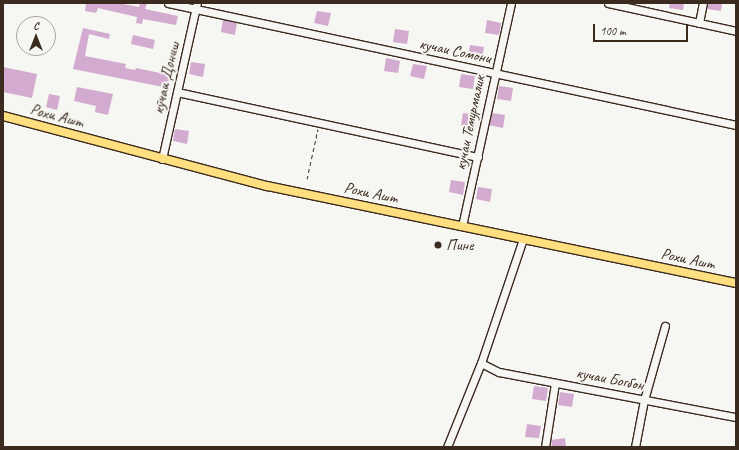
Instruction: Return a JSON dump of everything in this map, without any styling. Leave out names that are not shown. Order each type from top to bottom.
[{"type":"main road","name":"Рохи Ашт","points":[[3,116],[267,186],[736,283]]},
{"type":"street","name":"кучаи Сомони","points":[[168,3],[196,6],[496,74],[736,125]]},
{"type":"street","name":"кучаи Темурмалик","points":[[462,226],[511,3]]},
{"type":"street","points":[[608,3],[736,31]]},
{"type":"street","points":[[699,23],[703,3]]},
{"type":"street","name":"кӯчаи Дониш","points":[[162,159],[196,6]]},
{"type":"street","points":[[177,92],[478,156]]},
{"type":"street","points":[[447,447],[481,363],[523,239]]},
{"type":"street","points":[[635,447],[644,400],[665,326]]},
{"type":"street","name":"кучаи Богбон","points":[[481,363],[499,372],[736,417]]},
{"type":"street","points":[[545,447],[555,383]]},
{"type":"path","points":[[307,179],[319,122]]},
{"type":"building","points":[[86,3],[118,3],[139,7],[140,3],[147,3],[145,9],[178,16],[176,25],[143,19],[142,24],[136,23],[137,17],[98,8],[96,13],[85,11]]},
{"type":"building","points":[[670,3],[684,3],[683,10],[669,8]]},
{"type":"building","points":[[708,3],[722,3],[721,11],[707,9]]},
{"type":"building","points":[[317,11],[331,13],[328,26],[314,23]]},
{"type":"building","points":[[223,20],[237,23],[235,35],[221,32]]},
{"type":"building","points":[[487,20],[501,23],[499,35],[485,33]]},
{"type":"building","points":[[83,28],[110,34],[109,39],[89,34],[85,56],[126,64],[125,68],[135,70],[136,68],[165,74],[170,53],[176,54],[168,88],[73,69]]},
{"type":"building","points":[[395,29],[409,31],[407,44],[393,42]]},
{"type":"building","points":[[133,35],[155,40],[153,49],[131,44]]},
{"type":"building","points":[[470,45],[484,47],[482,60],[468,57]]},
{"type":"building","points":[[386,58],[400,61],[398,73],[384,71]]},
{"type":"building","points":[[191,62],[205,64],[203,77],[189,74]]},
{"type":"building","points":[[413,64],[427,66],[424,79],[410,76]]},
{"type":"building","points":[[3,67],[37,74],[32,98],[3,92]]},
{"type":"building","points":[[461,74],[475,76],[473,89],[459,87]]},
{"type":"building","points":[[499,86],[513,88],[511,101],[497,99]]},
{"type":"building","points":[[77,87],[113,94],[108,115],[95,112],[96,106],[74,101]]},
{"type":"building","points":[[49,94],[60,96],[57,110],[46,107]]},
{"type":"building","points":[[463,113],[477,115],[475,128],[461,125]]},
{"type":"building","points":[[492,113],[505,115],[503,128],[489,125]]},
{"type":"building","points":[[175,129],[189,131],[187,144],[173,141]]},
{"type":"building","points":[[451,180],[465,182],[463,195],[449,192]]},
{"type":"building","points":[[478,187],[492,189],[490,202],[476,199]]},
{"type":"building","points":[[534,386],[548,388],[546,401],[532,399]]},
{"type":"building","points":[[560,392],[574,394],[572,407],[558,405]]},
{"type":"building","points":[[527,424],[541,426],[539,438],[525,437]]},
{"type":"building","points":[[565,438],[566,447],[552,447],[551,440]]},
{"type":"place","name":"Пине","points":[[438,245]]}]
